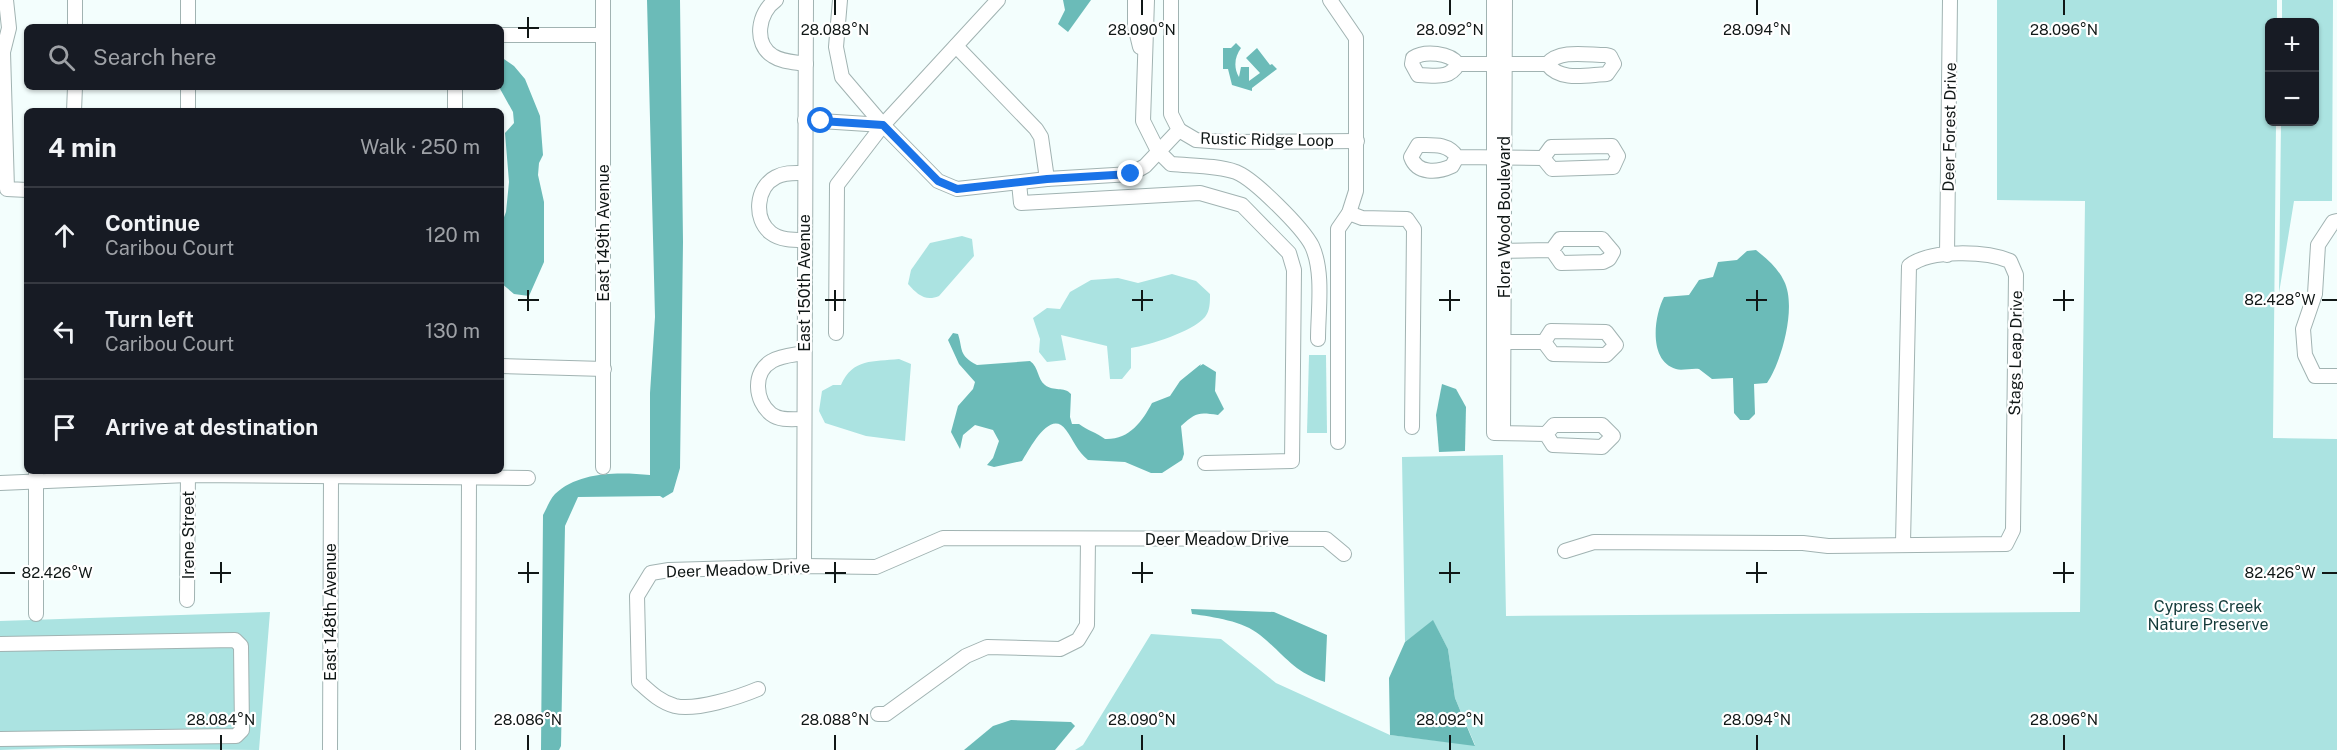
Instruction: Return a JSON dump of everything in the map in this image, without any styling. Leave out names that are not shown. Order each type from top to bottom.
[{"type":"street","points":[[6,0],[9,28],[3,52],[7,189],[24,190]]},
{"type":"street","points":[[75,0],[75,24]]},
{"type":"street","points":[[188,0],[188,24]]},
{"type":"street","name":"East 149th Avenue","points":[[603,0],[603,467]]},
{"type":"street","points":[[776,0],[766,9],[761,20],[764,46],[776,58],[806,64]]},
{"type":"street","name":"East 150th Avenue","points":[[804,566],[803,240],[806,0]]},
{"type":"street","name":"Rustic Ridge Loop","points":[[840,0],[836,47],[842,77],[883,125],[938,181],[957,189],[1047,179],[1131,174],[1144,166],[1179,130]]},
{"type":"street","points":[[837,333],[837,185],[883,125],[998,0]]},
{"type":"street","points":[[1135,0],[1138,44],[1145,57]]},
{"type":"street","points":[[1147,0],[1143,121],[1158,151],[1172,164],[1238,172],[1287,214],[1312,247],[1317,274],[1318,339]]},
{"type":"street","points":[[1145,57],[1154,17],[1154,0]]},
{"type":"street","name":"Rustic Ridge Loop","points":[[1171,0],[1171,114],[1179,130],[1196,140],[1224,142],[1357,141]]},
{"type":"street","name":"Rustic Ridge Loop","points":[[1330,0],[1356,38],[1356,191],[1349,213],[1338,229],[1338,442]]},
{"type":"street","name":"Flora Wood Boulevard","points":[[1494,0],[1499,64]]},
{"type":"street","name":"Flora Wood Boulevard","points":[[1505,0],[1499,64],[1500,251],[1492,304],[1499,342],[1498,433],[1546,434]]},
{"type":"street","name":"Deer Forest Drive","points":[[1947,255],[1950,0]]},
{"type":"street","points":[[504,35],[603,35]]},
{"type":"street","points":[[956,46],[1036,129],[1041,137],[1047,179]]},
{"type":"street","points":[[1458,64],[1547,64]]},
{"type":"street","points":[[74,108],[75,90]]},
{"type":"street","points":[[188,90],[188,108]]},
{"type":"street","points":[[455,90],[455,108]]},
{"type":"street","points":[[806,120],[883,125]]},
{"type":"street","points":[[1612,146],[1618,156],[1613,167],[1551,169],[1543,158],[1551,147],[1612,146]]},
{"type":"street","points":[[1457,157],[1543,158]]},
{"type":"street","points":[[803,240],[782,238],[771,233],[760,215],[759,200],[762,190],[774,177],[804,172]]},
{"type":"street","points":[[1019,183],[1021,203],[1200,193],[1242,205],[1289,253],[1293,270],[1294,338],[1292,461],[1205,463]]},
{"type":"street","points":[[1349,213],[1362,218],[1407,219],[1414,229],[1412,427]]},
{"type":"street","points":[[2337,221],[2318,245],[2315,294],[2303,329],[2305,355],[2315,376],[2337,376]]},
{"type":"street","points":[[1500,251],[1552,250]]},
{"type":"street","name":"Stags Leap Drive","points":[[1565,551],[1594,542],[1803,543],[1828,546],[1903,543],[1996,546],[2006,544],[2013,530],[2016,274],[2010,261],[1995,255],[1926,256],[1909,266],[1903,543]]},
{"type":"street","points":[[1294,338],[1337,339]]},
{"type":"street","points":[[1499,342],[1544,342]]},
{"type":"street","points":[[803,419],[786,419],[772,415],[762,403],[757,390],[761,373],[770,362],[804,353]]},
{"type":"street","points":[[504,366],[604,369]]},
{"type":"street","points":[[0,483],[36,477],[150,474]]},
{"type":"street","name":"Irene Street","points":[[187,600],[188,474]]},
{"type":"street","points":[[322,474],[528,478]]},
{"type":"street","name":"East 148th Avenue","points":[[330,750],[331,475]]},
{"type":"street","points":[[36,477],[36,614]]},
{"type":"street","points":[[468,750],[469,477]]},
{"type":"street","name":"Deer Meadow Drive","points":[[759,689],[729,700],[676,706],[655,698],[639,682],[637,596],[651,573],[669,570],[804,566],[876,567],[943,538],[1326,539],[1344,554]]},
{"type":"street","points":[[878,714],[886,714],[966,656],[987,647],[1060,649],[1078,640],[1087,625],[1088,539]]},
{"type":"street","points":[[0,644],[235,640],[241,646],[242,730],[236,736],[0,739]]},
{"type":"green space","name":"Cypress Creek Nature Preserve","points":[[1997,0],[2277,0],[2277,18],[2265,18],[2265,126],[2276,126],[2273,438],[2337,439],[2337,750],[1075,750],[1083,745],[1151,634],[1221,639],[1276,683],[1390,735],[1475,745],[1455,698],[1448,649],[1433,621],[1405,642],[1402,457],[1503,455],[1506,616],[2080,612],[2085,201],[1997,200]]},
{"type":"green space","points":[[2282,0],[2333,0],[2332,201],[2294,201],[2279,293],[2281,126],[2319,126],[2319,18],[2282,18]]},
{"type":"green space","points":[[962,236],[972,239],[974,256],[939,296],[930,298],[918,294],[908,284],[911,270],[930,243]]},
{"type":"green space","points":[[1172,274],[1196,281],[1210,294],[1207,315],[1199,323],[1181,333],[1131,348],[1131,368],[1122,379],[1110,379],[1107,346],[1061,335],[1066,360],[1047,362],[1039,352],[1040,339],[1033,318],[1047,308],[1060,309],[1070,292],[1091,280],[1118,278],[1138,283]]},
{"type":"green space","points":[[1309,355],[1326,355],[1327,433],[1307,433]]},
{"type":"green space","points":[[899,359],[911,364],[905,441],[866,436],[825,423],[819,411],[822,391],[833,385],[841,385],[851,370],[865,363]]},
{"type":"green space","points":[[270,612],[259,750],[64,748],[0,750],[0,621]]},
{"type":"shaded area","points":[[647,0],[680,0],[683,242],[680,468],[673,492],[663,498],[660,496],[578,497],[565,526],[561,746],[559,750],[541,750],[543,515],[555,494],[576,481],[600,475],[626,473],[650,475],[650,393],[655,317]]},
{"type":"shaded area","points":[[1063,0],[1091,0],[1068,32],[1058,24],[1065,10]]},
{"type":"shaded area","points":[[1236,43],[1241,48],[1236,62],[1239,77],[1241,67],[1249,67],[1249,81],[1260,73],[1246,58],[1257,48],[1270,65],[1272,64],[1277,69],[1252,88],[1252,91],[1232,85],[1228,69],[1223,69],[1223,48],[1231,48]]},
{"type":"shaded area","points":[[504,59],[514,66],[525,79],[540,116],[543,155],[539,163],[538,175],[544,202],[544,262],[529,296],[514,294],[504,286],[504,217],[509,182],[505,133],[514,123],[513,112],[501,90],[504,90]]},
{"type":"shaded area","points":[[1756,250],[1782,276],[1788,292],[1788,318],[1782,348],[1773,373],[1767,383],[1754,384],[1755,414],[1749,420],[1740,420],[1734,413],[1733,378],[1712,379],[1699,369],[1678,370],[1667,364],[1657,348],[1656,326],[1664,297],[1689,295],[1699,280],[1713,277],[1718,262],[1737,260],[1747,251]]},
{"type":"shaded area","points":[[953,333],[958,334],[964,355],[977,365],[1030,361],[1045,385],[1065,390],[1071,394],[1072,424],[1079,424],[1105,439],[1114,439],[1128,433],[1144,417],[1152,403],[1170,396],[1180,381],[1201,364],[1200,366],[1203,364],[1216,372],[1215,391],[1224,409],[1218,415],[1197,415],[1181,426],[1184,454],[1182,460],[1162,473],[1151,473],[1125,462],[1088,460],[1066,430],[1054,424],[1041,433],[1022,461],[994,467],[987,465],[993,458],[999,441],[993,430],[975,425],[963,435],[960,449],[951,432],[958,406],[973,389],[975,382],[959,364],[948,340]]},
{"type":"shaded area","points":[[1442,384],[1456,389],[1466,407],[1465,451],[1439,452],[1436,415]]},
{"type":"shaded area","points":[[1191,609],[1274,612],[1327,635],[1325,682],[1297,668],[1253,630],[1228,620],[1192,614]]},
{"type":"shaded area","points":[[1433,620],[1448,649],[1455,698],[1475,746],[1390,735],[1389,678],[1405,642]]},
{"type":"shaded area","points":[[1011,720],[1071,722],[1075,726],[1055,750],[964,750],[993,726]]},
{"type":"route","points":[[821,121],[883,125],[938,181],[957,189],[1047,179],[1131,174]]}]
